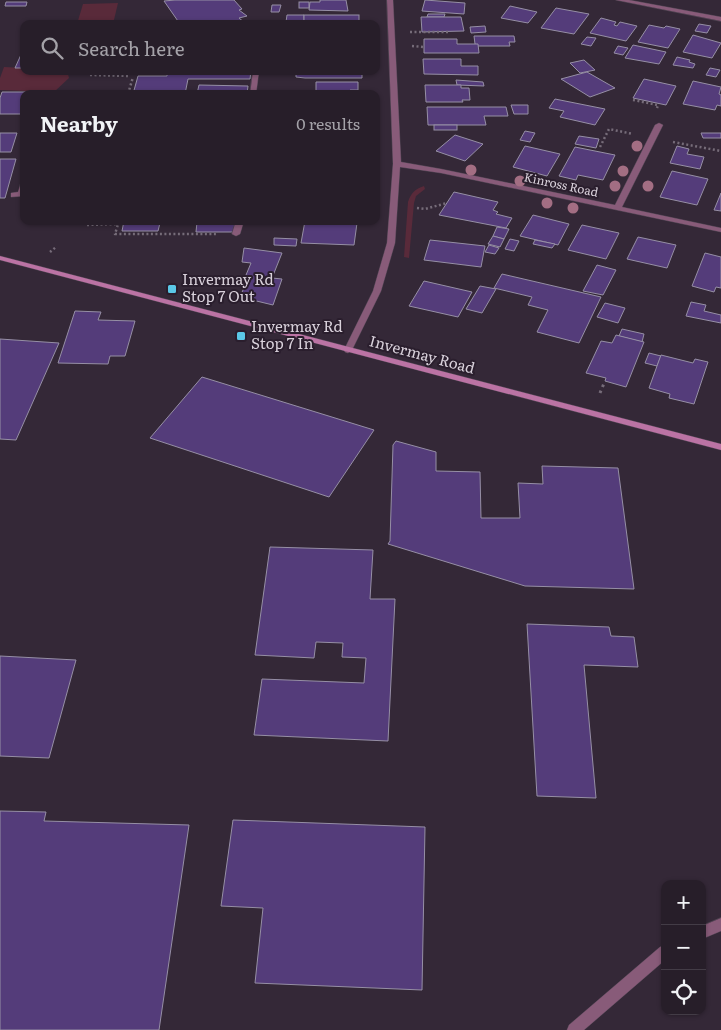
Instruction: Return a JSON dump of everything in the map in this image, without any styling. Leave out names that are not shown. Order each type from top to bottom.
[{"type":"main road","name":"Invermay Road","points":[[0,258],[721,447]]},
{"type":"street","points":[[348,350],[377,291],[391,243],[397,164],[390,0]]},
{"type":"street","points":[[619,0],[721,19]]},
{"type":"street","points":[[254,90],[256,75]]},
{"type":"street","points":[[617,208],[659,125]]},
{"type":"street","name":"Kinross Road","points":[[397,164],[721,230]]},
{"type":"street","points":[[14,195],[20,194]]},
{"type":"street","points":[[236,234],[239,225]]},
{"type":"street","points":[[706,931],[721,924]]},
{"type":"street","points":[[574,1030],[661,954]]},
{"type":"path","points":[[407,32],[450,32]]},
{"type":"path","points":[[408,46],[424,47]]},
{"type":"path","points":[[90,75],[131,76],[129,90]]},
{"type":"path","points":[[633,100],[658,105],[656,110]]},
{"type":"path","points":[[600,147],[609,129],[637,134]]},
{"type":"path","points":[[673,142],[721,151]]},
{"type":"path","points":[[417,208],[425,209],[447,203]]},
{"type":"path","points":[[118,225],[115,234],[236,234]]},
{"type":"path","points":[[600,393],[605,382]]},
{"type":"shaded area","points":[[118,3],[114,20],[78,20],[83,4]]},
{"type":"shaded area","points":[[4,67],[20,68],[20,75],[68,75],[69,78],[56,90],[20,91],[0,90],[0,78]]},
{"type":"shaded area","points":[[424,186],[425,189],[416,196],[414,203],[409,258],[404,257],[408,202],[418,188]]},
{"type":"building","points":[[234,0],[242,9],[239,10],[247,16],[239,18],[241,20],[177,20],[164,1]]},
{"type":"building","points":[[320,0],[346,0],[348,11],[309,10],[310,2],[320,2]]},
{"type":"building","points":[[425,0],[465,3],[464,14],[422,11]]},
{"type":"building","points":[[6,2],[27,2],[26,6],[5,6]]},
{"type":"building","points":[[299,2],[309,2],[309,8],[299,8]]},
{"type":"building","points":[[272,5],[281,5],[279,12],[271,12]]},
{"type":"building","points":[[510,6],[537,12],[528,23],[501,18]]},
{"type":"building","points":[[556,8],[589,14],[574,34],[541,28]]},
{"type":"building","points":[[428,14],[445,14],[444,17],[427,17]]},
{"type":"building","points":[[287,15],[304,15],[304,20],[286,20]]},
{"type":"building","points":[[304,15],[359,15],[359,20],[304,20]]},
{"type":"building","points":[[421,17],[461,17],[464,31],[422,32]]},
{"type":"building","points":[[601,18],[616,22],[614,25],[617,26],[620,22],[637,26],[626,41],[590,33]]},
{"type":"building","points":[[699,24],[711,26],[707,33],[695,31]]},
{"type":"building","points":[[649,25],[680,29],[668,48],[638,42]]},
{"type":"building","points":[[485,26],[486,32],[471,33],[470,27]]},
{"type":"building","points":[[693,35],[721,43],[712,58],[683,52]]},
{"type":"building","points":[[474,36],[514,36],[515,42],[509,42],[510,46],[478,46],[475,44]]},
{"type":"building","points":[[587,37],[596,38],[591,46],[581,44]]},
{"type":"building","points":[[424,39],[457,39],[457,44],[478,44],[479,53],[424,53]]},
{"type":"building","points":[[633,45],[666,52],[659,64],[625,58]]},
{"type":"building","points":[[618,46],[628,48],[623,55],[614,53]]},
{"type":"building","points":[[20,57],[20,68],[15,68]]},
{"type":"building","points":[[677,57],[690,60],[689,62],[695,64],[693,68],[673,65]]},
{"type":"building","points":[[423,59],[461,59],[461,66],[478,66],[478,75],[424,74]]},
{"type":"building","points":[[584,60],[595,70],[580,73],[570,63]]},
{"type":"building","points":[[710,68],[720,70],[716,77],[706,75]]},
{"type":"building","points":[[587,72],[615,88],[590,97],[561,79]]},
{"type":"building","points":[[250,75],[250,79],[188,79],[186,90],[134,90],[138,76]]},
{"type":"building","points":[[296,75],[362,75],[362,78],[296,77]]},
{"type":"building","points":[[644,79],[676,86],[666,105],[633,98]]},
{"type":"building","points":[[456,80],[483,82],[484,86],[457,85]]},
{"type":"building","points":[[693,81],[721,87],[719,94],[721,95],[721,106],[717,105],[715,110],[683,104]]},
{"type":"building","points":[[316,82],[358,82],[358,90],[316,90]]},
{"type":"building","points":[[199,85],[248,86],[248,90],[198,90]]},
{"type":"building","points":[[425,85],[461,85],[461,88],[469,88],[470,100],[462,100],[463,102],[426,102]]},
{"type":"building","points":[[2,92],[20,92],[20,114],[0,114]]},
{"type":"building","points":[[555,99],[605,109],[595,125],[560,117],[564,111],[549,108]]},
{"type":"building","points":[[511,105],[528,105],[528,114],[514,114]]},
{"type":"building","points":[[427,107],[506,107],[508,116],[484,116],[486,125],[428,125]]},
{"type":"building","points":[[434,125],[457,125],[457,130],[434,130]]},
{"type":"building","points":[[525,131],[535,133],[530,142],[520,140]]},
{"type":"building","points":[[0,133],[17,133],[11,152],[0,152]]},
{"type":"building","points":[[701,133],[721,133],[721,138],[703,138]]},
{"type":"building","points":[[455,135],[483,144],[465,161],[436,151]]},
{"type":"building","points":[[579,136],[599,139],[596,148],[575,144]]},
{"type":"building","points":[[525,146],[560,154],[547,176],[513,167]]},
{"type":"building","points":[[677,146],[689,149],[687,154],[704,157],[700,169],[670,163]]},
{"type":"building","points":[[575,147],[615,155],[603,180],[578,175],[576,180],[559,176]]},
{"type":"building","points":[[0,159],[16,159],[5,198],[0,198]]},
{"type":"building","points":[[672,171],[708,179],[697,205],[660,197]]},
{"type":"building","points":[[454,192],[498,202],[493,210],[498,212],[496,214],[512,218],[506,228],[439,215]]},
{"type":"building","points":[[721,193],[721,211],[714,210]]},
{"type":"building","points":[[533,215],[569,224],[558,245],[520,236]]},
{"type":"building","points":[[123,225],[160,225],[158,231],[122,231]]},
{"type":"building","points":[[197,225],[236,225],[235,232],[196,232]]},
{"type":"building","points":[[304,225],[357,225],[354,245],[301,243]]},
{"type":"building","points":[[582,225],[619,233],[606,259],[568,250]]},
{"type":"building","points":[[497,227],[509,229],[504,239],[493,236]]},
{"type":"building","points":[[493,236],[504,239],[500,247],[488,244]]},
{"type":"building","points":[[638,237],[676,245],[667,268],[627,259]]},
{"type":"building","points":[[274,238],[297,239],[296,246],[274,245]]},
{"type":"building","points":[[510,239],[519,241],[514,251],[505,249]]},
{"type":"building","points":[[430,240],[485,246],[481,267],[424,260]]},
{"type":"building","points":[[535,240],[555,244],[552,248],[533,244]]},
{"type":"building","points":[[489,245],[499,248],[495,254],[485,252]]},
{"type":"building","points":[[244,248],[282,253],[272,278],[282,279],[273,305],[240,297],[249,276],[246,275],[251,263],[242,262]]},
{"type":"building","points":[[705,253],[721,257],[721,288],[716,287],[714,292],[692,286]]},
{"type":"building","points":[[597,265],[616,270],[603,295],[583,291]]},
{"type":"building","points":[[502,274],[601,297],[579,343],[537,332],[548,310],[528,305],[532,297],[494,288]]},
{"type":"building","points":[[424,281],[472,292],[458,317],[409,306]]},
{"type":"building","points":[[480,286],[496,289],[482,313],[466,309]]},
{"type":"building","points":[[691,302],[706,305],[704,311],[721,315],[721,323],[686,316]]},
{"type":"building","points":[[605,303],[625,308],[618,323],[597,317]]},
{"type":"building","points":[[75,311],[101,312],[98,320],[135,321],[125,356],[110,356],[108,364],[58,363]]},
{"type":"building","points":[[622,329],[644,334],[642,342],[619,336]]},
{"type":"building","points":[[616,335],[644,342],[626,387],[605,381],[606,378],[586,373],[601,341],[612,343]]},
{"type":"building","points":[[0,339],[59,343],[16,440],[0,439]]},
{"type":"building","points":[[649,353],[661,356],[657,366],[645,363]]},
{"type":"building","points":[[661,355],[693,363],[695,359],[708,362],[694,404],[669,398],[670,394],[649,388]]},
{"type":"building","points":[[202,377],[374,430],[329,497],[150,438]]},
{"type":"building","points":[[396,441],[436,452],[436,471],[480,472],[481,518],[520,518],[518,483],[543,484],[542,466],[618,468],[634,589],[525,586],[388,544],[390,541],[393,445]]},
{"type":"building","points":[[270,547],[373,550],[370,599],[395,599],[388,741],[254,735],[262,679],[364,683],[366,658],[342,657],[343,643],[316,642],[314,658],[255,655]]},
{"type":"building","points":[[527,624],[609,627],[611,636],[634,637],[638,667],[584,665],[596,798],[537,796]]},
{"type":"building","points":[[0,656],[76,660],[49,758],[0,756]]},
{"type":"building","points":[[0,811],[46,812],[44,821],[189,825],[159,1030],[0,1030]]},
{"type":"building","points":[[233,820],[425,827],[422,990],[255,983],[263,908],[221,906]]},
{"type":"place","name":"Invermay Rd Stop 7 Out","points":[[172,289]]},
{"type":"place","name":"Invermay Rd Stop 7 In","points":[[241,336]]}]
